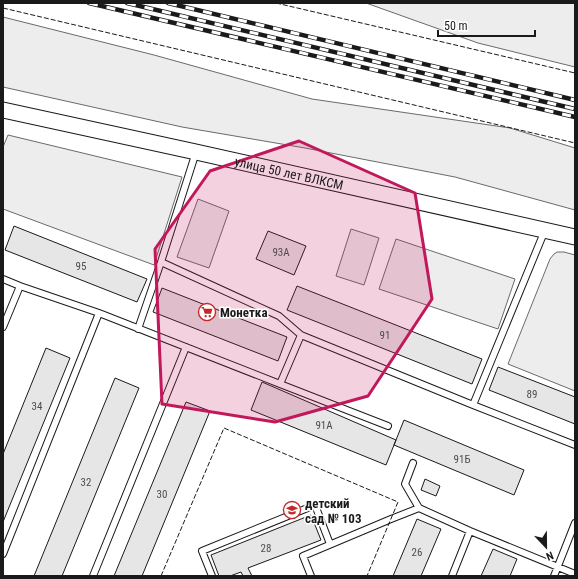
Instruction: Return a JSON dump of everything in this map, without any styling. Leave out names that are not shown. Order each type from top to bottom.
[{"type":"street","name":"улица 50 лет ВЛКСМ","points":[[3,110],[575,237]]},
{"type":"lane","points":[[138,328],[196,152]]},
{"type":"lane","points":[[473,405],[545,230]]},
{"type":"lane","points":[[161,262],[280,316],[301,335],[575,445]]},
{"type":"lane","points":[[3,279],[99,313],[388,426]]},
{"type":"lane","points":[[3,327],[20,286]]},
{"type":"lane","points":[[3,554],[99,313]]},
{"type":"lane","points":[[280,384],[301,335]]},
{"type":"lane","points":[[93,576],[186,347]]},
{"type":"lane","points":[[413,463],[405,484],[419,508],[470,531],[575,574]]},
{"type":"lane","points":[[212,576],[202,551],[315,505],[330,544]]},
{"type":"lane","points":[[311,576],[303,556],[419,508]]},
{"type":"lane","points":[[554,576],[575,523]]},
{"type":"lane","points":[[452,576],[470,531]]},
{"type":"highlighted area","points":[[299,141],[415,193],[432,299],[368,396],[275,422],[162,404],[155,249],[210,171]]},
{"type":"shaded area","points":[[366,3],[575,3],[575,67],[478,43]]},
{"type":"shaded area","points":[[3,17],[154,55],[312,99],[510,128],[575,148],[575,210],[455,177],[305,148],[182,127],[3,87]]},
{"type":"shaded area","points":[[8,135],[182,177],[154,265],[3,209],[3,147]]},
{"type":"shaded area","points":[[198,199],[229,211],[209,268],[177,257]]},
{"type":"shaded area","points":[[351,229],[379,238],[364,285],[336,276]]},
{"type":"shaded area","points":[[396,239],[515,279],[498,329],[379,289]]},
{"type":"shaded area","points":[[557,252],[575,255],[575,391],[508,364],[550,259]]},
{"type":"building","points":[[14,226],[147,279],[137,302],[5,250]]},
{"type":"building","points":[[268,231],[306,246],[294,275],[256,259]]},
{"type":"building","points":[[297,286],[482,359],[472,384],[287,310]]},
{"type":"building","points":[[162,288],[287,337],[278,361],[153,312]]},
{"type":"building","points":[[46,348],[70,358],[3,522],[3,454]]},
{"type":"building","points":[[498,367],[575,397],[575,424],[489,390]]},
{"type":"building","points":[[115,378],[139,388],[62,576],[34,576]]},
{"type":"building","points":[[262,382],[396,440],[386,465],[251,410]]},
{"type":"building","points":[[186,402],[210,411],[142,576],[114,576]]},
{"type":"building","points":[[404,420],[524,470],[514,495],[394,445]]},
{"type":"building","points":[[425,479],[440,486],[436,496],[421,490]]},
{"type":"building","points":[[311,515],[321,540],[248,568],[252,576],[243,576],[241,572],[230,576],[219,576],[211,555]]},
{"type":"building","points":[[417,519],[441,529],[421,576],[393,576]]},
{"type":"building","points":[[493,549],[517,559],[510,576],[481,576]]},
{"type":"railway","points":[[89,3],[575,117]]},
{"type":"railway","points":[[127,3],[575,109]]},
{"type":"railway","points":[[168,3],[575,100]]},
{"type":"fence","points":[[276,3],[575,73]]},
{"type":"fence","points":[[3,8],[575,143]]},
{"type":"fence","points":[[161,576],[224,428],[398,502],[367,576]]},
{"type":"place","name":"Монетка","points":[[207,312]]},
{"type":"place","name":"детский сад № 103","points":[[292,510]]}]
